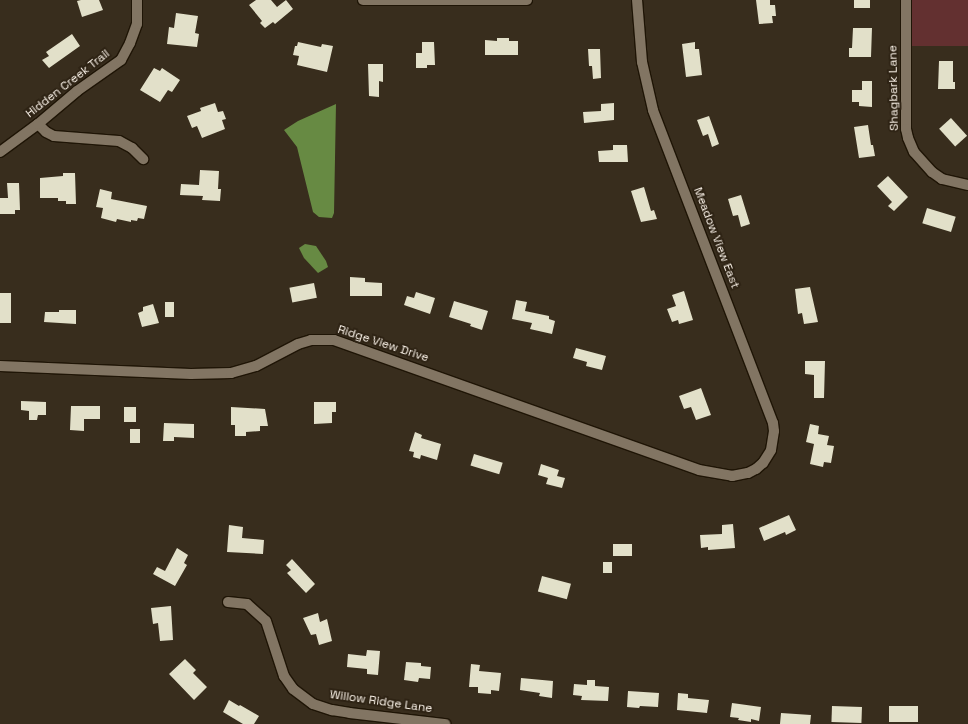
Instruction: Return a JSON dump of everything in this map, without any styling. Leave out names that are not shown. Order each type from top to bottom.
[{"type":"street","name":"Hidden Creek Trail","points":[[0,152],[38,124],[77,91],[121,60],[130,43],[137,24],[137,0]]},
{"type":"street","points":[[363,0],[527,0]]},
{"type":"street","name":"Meadow View East","points":[[637,0],[642,62],[653,110],[773,423],[774,431],[771,450],[763,463],[748,473]]},
{"type":"street","name":"Shagbark Lane","points":[[906,0],[906,129],[914,152],[942,180],[968,185]]},
{"type":"street","points":[[38,124],[46,132],[54,136],[119,142],[132,148],[143,159]]},
{"type":"street","name":"Ridge View Drive","points":[[0,366],[191,374],[231,373],[256,366],[298,344],[311,340],[334,340],[699,470],[732,476],[748,473]]},
{"type":"street","name":"Willow Ridge Lane","points":[[228,602],[247,604],[266,621],[284,676],[294,689],[313,704],[332,710],[350,713],[445,724]]},
{"type":"shaded area","points":[[912,0],[968,0],[968,46],[912,46]]},
{"type":"shaded area","points":[[336,104],[334,213],[332,218],[319,217],[313,212],[297,147],[284,130],[298,121]]},
{"type":"shaded area","points":[[305,244],[316,246],[326,261],[328,267],[318,273],[304,258],[299,248]]},
{"type":"building","points":[[99,0],[103,10],[82,17],[77,1]]},
{"type":"building","points":[[256,0],[271,0],[277,7],[286,0],[293,9],[275,24],[273,22],[265,28],[260,23],[262,21],[249,5]]},
{"type":"building","points":[[756,0],[770,0],[770,5],[775,5],[776,16],[772,16],[773,23],[759,24]]},
{"type":"building","points":[[854,0],[870,0],[870,8],[854,8]]},
{"type":"building","points":[[176,13],[198,16],[195,33],[199,34],[197,47],[167,44],[169,27],[174,28]]},
{"type":"building","points":[[853,28],[872,28],[871,57],[849,57],[849,48],[852,48]]},
{"type":"building","points":[[72,34],[80,46],[49,68],[42,60],[49,56],[46,52]]},
{"type":"building","points":[[497,38],[509,38],[509,41],[518,41],[518,55],[485,55],[485,40],[497,41]]},
{"type":"building","points":[[298,42],[321,47],[322,44],[333,46],[327,72],[297,65],[299,56],[293,55],[295,46],[297,46]]},
{"type":"building","points":[[422,42],[434,42],[435,65],[427,65],[427,68],[416,68],[416,53],[422,53]]},
{"type":"building","points":[[695,42],[695,49],[699,49],[702,75],[686,77],[682,44]]},
{"type":"building","points":[[588,49],[600,49],[601,78],[593,79],[592,66],[589,66]]},
{"type":"building","points":[[939,61],[953,61],[953,82],[955,82],[955,89],[938,89]]},
{"type":"building","points":[[368,64],[383,64],[383,82],[379,81],[379,97],[369,96]]},
{"type":"building","points":[[154,68],[160,71],[162,68],[180,80],[172,92],[168,90],[160,102],[140,90]]},
{"type":"building","points":[[862,81],[872,81],[872,107],[859,106],[859,102],[852,102],[852,90],[862,90]]},
{"type":"building","points":[[215,103],[218,112],[223,111],[226,119],[222,120],[225,129],[202,138],[197,126],[192,128],[187,116],[201,111],[200,108]]},
{"type":"building","points":[[614,103],[614,120],[584,123],[583,112],[601,111],[601,104]]},
{"type":"building","points":[[709,116],[719,144],[712,147],[708,134],[703,136],[697,120]]},
{"type":"building","points":[[951,118],[967,136],[955,147],[939,129]]},
{"type":"building","points":[[868,125],[871,145],[873,145],[875,156],[859,158],[854,127]]},
{"type":"building","points":[[613,145],[627,145],[628,162],[599,162],[598,151],[613,150]]},
{"type":"building","points":[[200,170],[219,171],[218,189],[221,189],[220,201],[202,200],[203,196],[180,195],[181,184],[199,185]]},
{"type":"building","points":[[63,173],[75,173],[76,204],[66,204],[66,201],[58,201],[58,198],[40,198],[40,178],[63,176]]},
{"type":"building","points":[[888,176],[908,197],[894,211],[888,206],[892,202],[877,186]]},
{"type":"building","points":[[7,183],[19,183],[20,210],[15,210],[15,214],[0,214],[0,198],[8,198]]},
{"type":"building","points":[[644,187],[651,211],[654,210],[657,219],[641,222],[631,191]]},
{"type":"building","points":[[100,189],[112,192],[111,199],[147,206],[144,219],[138,218],[137,221],[131,220],[131,222],[117,219],[116,222],[101,218],[103,208],[96,207]]},
{"type":"building","points":[[741,195],[750,224],[741,227],[738,215],[733,216],[728,199]]},
{"type":"building","points":[[927,208],[956,217],[951,232],[922,223]]},
{"type":"building","points":[[350,277],[365,278],[365,282],[382,283],[382,296],[350,296]]},
{"type":"building","points":[[314,283],[317,298],[292,302],[289,288]]},
{"type":"building","points":[[810,287],[818,322],[804,324],[802,313],[798,314],[795,289]]},
{"type":"building","points":[[684,291],[693,320],[679,324],[678,320],[672,322],[667,309],[676,306],[672,295]]},
{"type":"building","points":[[416,292],[435,298],[430,314],[404,305],[407,296],[414,298]]},
{"type":"building","points":[[0,293],[11,293],[11,323],[0,323]]},
{"type":"building","points":[[516,300],[527,302],[525,311],[549,316],[549,319],[555,321],[552,334],[530,329],[532,323],[512,319]]},
{"type":"building","points":[[454,301],[488,311],[482,330],[470,326],[471,324],[449,317]]},
{"type":"building","points":[[165,302],[174,302],[174,317],[165,317]]},
{"type":"building","points":[[153,304],[159,323],[142,327],[138,313],[143,311],[143,307]]},
{"type":"building","points":[[59,310],[76,310],[76,324],[44,322],[45,312],[59,312]]},
{"type":"building","points":[[576,348],[606,356],[602,370],[586,366],[587,362],[573,358]]},
{"type":"building","points":[[805,361],[825,361],[824,398],[814,398],[814,375],[805,374]]},
{"type":"building","points":[[701,388],[711,415],[696,420],[691,407],[684,409],[679,396]]},
{"type":"building","points":[[21,401],[46,402],[46,415],[38,415],[37,420],[29,420],[29,411],[21,410]]},
{"type":"building","points":[[314,402],[336,402],[336,412],[332,412],[332,423],[314,424]]},
{"type":"building","points":[[71,406],[100,406],[100,419],[84,419],[84,431],[70,430]]},
{"type":"building","points":[[124,407],[136,407],[136,422],[124,422]]},
{"type":"building","points":[[231,407],[265,409],[268,426],[260,426],[260,431],[246,432],[246,436],[235,436],[235,425],[231,425]]},
{"type":"building","points":[[164,423],[194,424],[194,438],[174,437],[174,441],[163,441]]},
{"type":"building","points":[[810,424],[819,426],[818,434],[829,436],[827,445],[834,446],[831,463],[824,462],[823,467],[810,464],[814,444],[806,442]]},
{"type":"building","points":[[130,429],[140,429],[140,443],[130,443]]},
{"type":"building","points":[[415,432],[422,435],[421,438],[441,444],[437,460],[421,455],[420,459],[413,457],[414,452],[409,451]]},
{"type":"building","points":[[474,454],[503,463],[499,474],[470,465]]},
{"type":"building","points":[[541,464],[559,470],[557,476],[565,478],[562,488],[546,484],[548,478],[538,475]]},
{"type":"building","points":[[789,515],[796,530],[786,535],[785,532],[764,541],[759,528]]},
{"type":"building","points":[[733,524],[735,548],[708,550],[708,547],[701,548],[700,535],[722,534],[722,525]]},
{"type":"building","points":[[229,525],[243,527],[242,538],[264,540],[263,554],[227,552]]},
{"type":"building","points":[[613,544],[632,544],[632,556],[613,556]]},
{"type":"building","points":[[177,548],[188,555],[184,563],[187,565],[175,586],[153,574],[157,567],[165,571]]},
{"type":"building","points":[[292,559],[315,584],[306,593],[287,573],[291,570],[286,565]]},
{"type":"building","points":[[603,562],[612,562],[612,573],[603,573]]},
{"type":"building","points":[[542,576],[571,584],[567,599],[538,591]]},
{"type":"building","points":[[171,606],[173,640],[160,641],[158,623],[153,624],[151,608]]},
{"type":"building","points":[[318,613],[320,622],[327,619],[332,641],[319,645],[316,634],[311,635],[303,618]]},
{"type":"building","points":[[367,650],[380,651],[378,675],[367,674],[367,669],[347,667],[348,654],[366,656]]},
{"type":"building","points":[[185,659],[196,670],[193,673],[207,687],[194,700],[169,674]]},
{"type":"building","points":[[406,662],[421,663],[421,666],[431,667],[430,679],[419,678],[418,682],[404,680]]},
{"type":"building","points":[[471,664],[480,665],[479,671],[501,673],[499,691],[491,690],[491,694],[478,693],[478,687],[469,687]]},
{"type":"building","points":[[521,678],[553,681],[552,698],[539,696],[540,693],[520,690]]},
{"type":"building","points":[[587,680],[595,680],[595,686],[609,687],[608,701],[581,700],[582,696],[573,695],[574,684],[587,685]]},
{"type":"building","points":[[628,691],[659,693],[658,707],[627,707]]},
{"type":"building","points":[[678,693],[688,694],[688,698],[709,700],[707,713],[677,710]]},
{"type":"building","points":[[229,700],[259,716],[254,724],[243,724],[223,712]]},
{"type":"building","points":[[732,703],[761,707],[759,721],[751,719],[751,722],[730,717]]},
{"type":"building","points":[[832,706],[862,707],[861,723],[831,722]]},
{"type":"building","points":[[889,706],[918,706],[918,722],[889,722]]},
{"type":"building","points":[[781,713],[811,715],[810,724],[780,724]]}]
